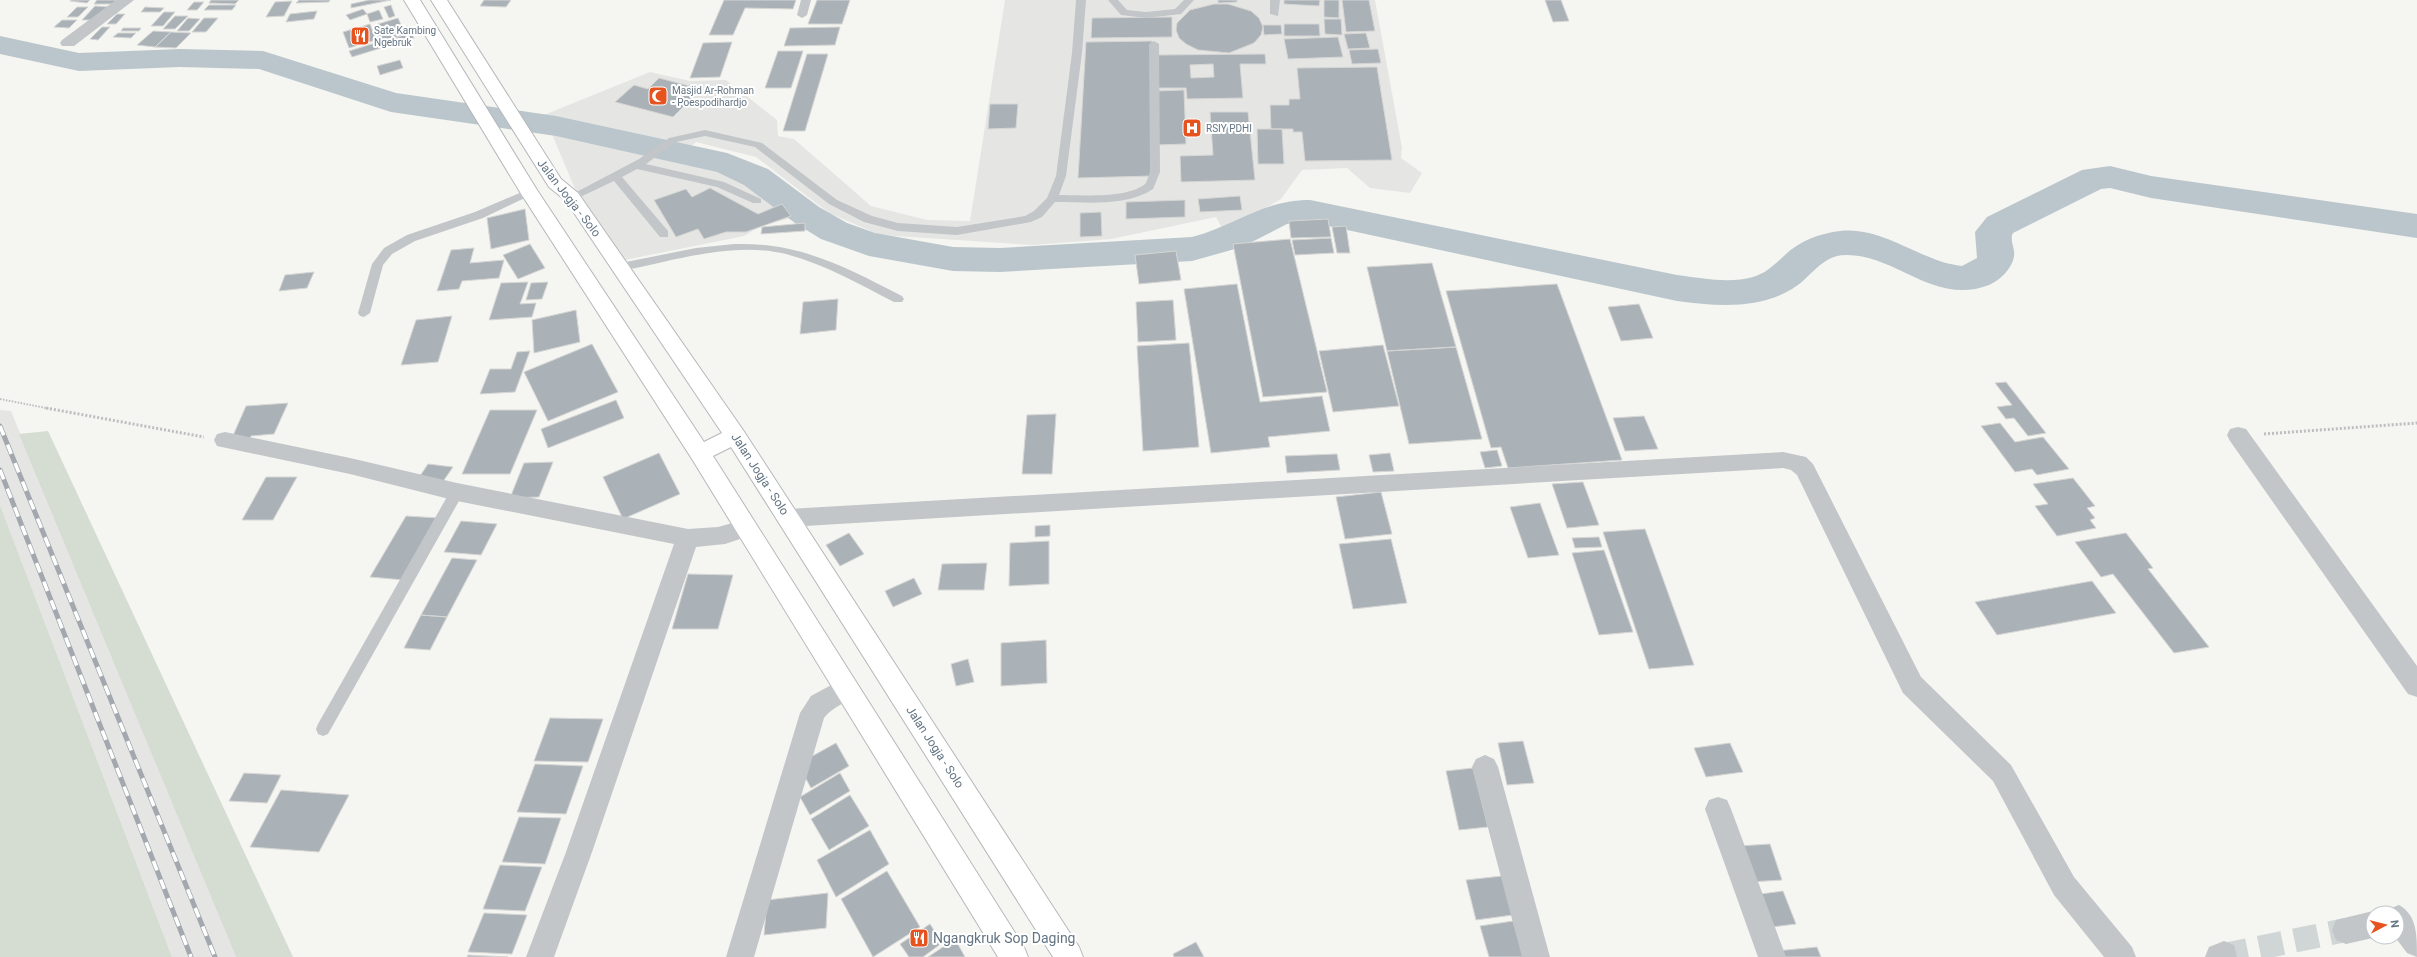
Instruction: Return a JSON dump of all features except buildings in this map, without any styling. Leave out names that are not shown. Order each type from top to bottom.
[{"type":"highway","points":[[412,0],[529,192],[700,453],[1014,957]]},
{"type":"highway","name":"Jalan Jogja - Solo","points":[[439,0],[502,103],[554,182],[572,197],[622,268],[735,436],[1069,957]]},
{"type":"highway","points":[[700,453],[735,436]]},
{"type":"street","points":[[68,43],[126,0]]},
{"type":"street","points":[[2238,435],[2417,686]]},
{"type":"street","points":[[225,440],[350,466],[457,492],[688,538],[714,538],[734,534],[747,528]]},
{"type":"street","points":[[788,518],[1783,460],[1798,463],[1805,470],[1912,685],[2002,773],[2064,886],[2122,957]]},
{"type":"street","points":[[540,957],[579,852],[688,538]]},
{"type":"street","points":[[740,957],[813,713],[820,704],[846,688]]},
{"type":"street","points":[[1485,767],[1536,957]]},
{"type":"street","points":[[1718,809],[1772,957]]},
{"type":"street","points":[[2346,930],[2365,926]]},
{"type":"street","points":[[2405,929],[2417,943]]},
{"type":"lane","points":[[802,15],[806,0]]},
{"type":"lane","points":[[572,197],[596,187],[615,175],[639,163],[673,140],[706,133],[758,145],[833,202],[868,219],[898,227],[957,231],[1011,223],[1038,214],[1052,199],[1061,176],[1081,0]]},
{"type":"lane","points":[[1113,0],[1124,13],[1146,15],[1178,12],[1189,0]]},
{"type":"lane","points":[[1275,0],[1275,14]]},
{"type":"lane","points":[[1052,199],[1126,194],[1148,188],[1152,183],[1155,172],[1154,44]]},
{"type":"lane","points":[[639,163],[720,184],[757,201]]},
{"type":"lane","points":[[615,175],[664,234]]},
{"type":"lane","points":[[364,312],[378,264],[388,251],[411,238],[479,215],[529,192]]},
{"type":"lane","points":[[622,268],[732,247],[772,248],[799,254],[898,299]]},
{"type":"lane","points":[[323,729],[457,492]]},
{"type":"path","points":[[0,399],[225,440]]},
{"type":"path","points":[[2238,435],[2417,423]]},
{"type":"shaded area","name":"RSIY PDHI","points":[[1005,0],[1375,0],[1402,148],[1401,158],[1422,173],[1410,193],[1370,188],[1347,168],[1302,170],[1281,199],[1224,232],[1216,217],[1111,239],[1033,245],[880,235],[829,213],[756,157],[696,142],[680,156],[732,170],[786,202],[798,216],[761,226],[744,236],[625,260],[578,196],[544,115],[650,72],[690,81],[726,80],[777,120],[778,136],[794,139],[871,206],[927,220],[970,221]]},
{"type":"shaded area","points":[[0,410],[11,411],[236,957],[172,957],[0,505]]},
{"type":"shaded area","points":[[48,431],[293,957],[236,957],[19,434]]},
{"type":"shaded area","points":[[0,505],[172,957],[0,957]]},
{"type":"waterway","points":[[0,45],[79,62],[180,58],[236,58],[263,60],[391,102],[556,126],[727,164],[756,177],[807,215],[834,231],[869,244],[953,259],[1000,260],[1192,249],[1229,239],[1277,214],[1293,211],[1310,211],[1677,288],[1701,291],[1740,292],[1764,287],[1776,282],[1788,274],[1804,258],[1817,250],[1846,242],[1867,246],[1893,254],[1944,275],[1962,279],[1981,274],[1991,266],[1996,256],[1993,232],[2000,225],[2094,178],[2110,177],[2151,187],[2417,226]]},
{"type":"tunnel","points":[[2224,955],[2346,930]]},
{"type":"railway","points":[[0,426],[215,957]]},
{"type":"railway","points":[[0,470],[191,957]]},
{"type":"place","name":"Sate Kambing Ngebruk","points":[[360,36]]},
{"type":"place","name":"Masjid Ar-Rohman - Poespodihardjo","points":[[658,96]]},
{"type":"place","name":"RSIY PDHI","points":[[1192,128]]},
{"type":"place","name":"Ngangkruk Sop Daging","points":[[919,938]]}]
